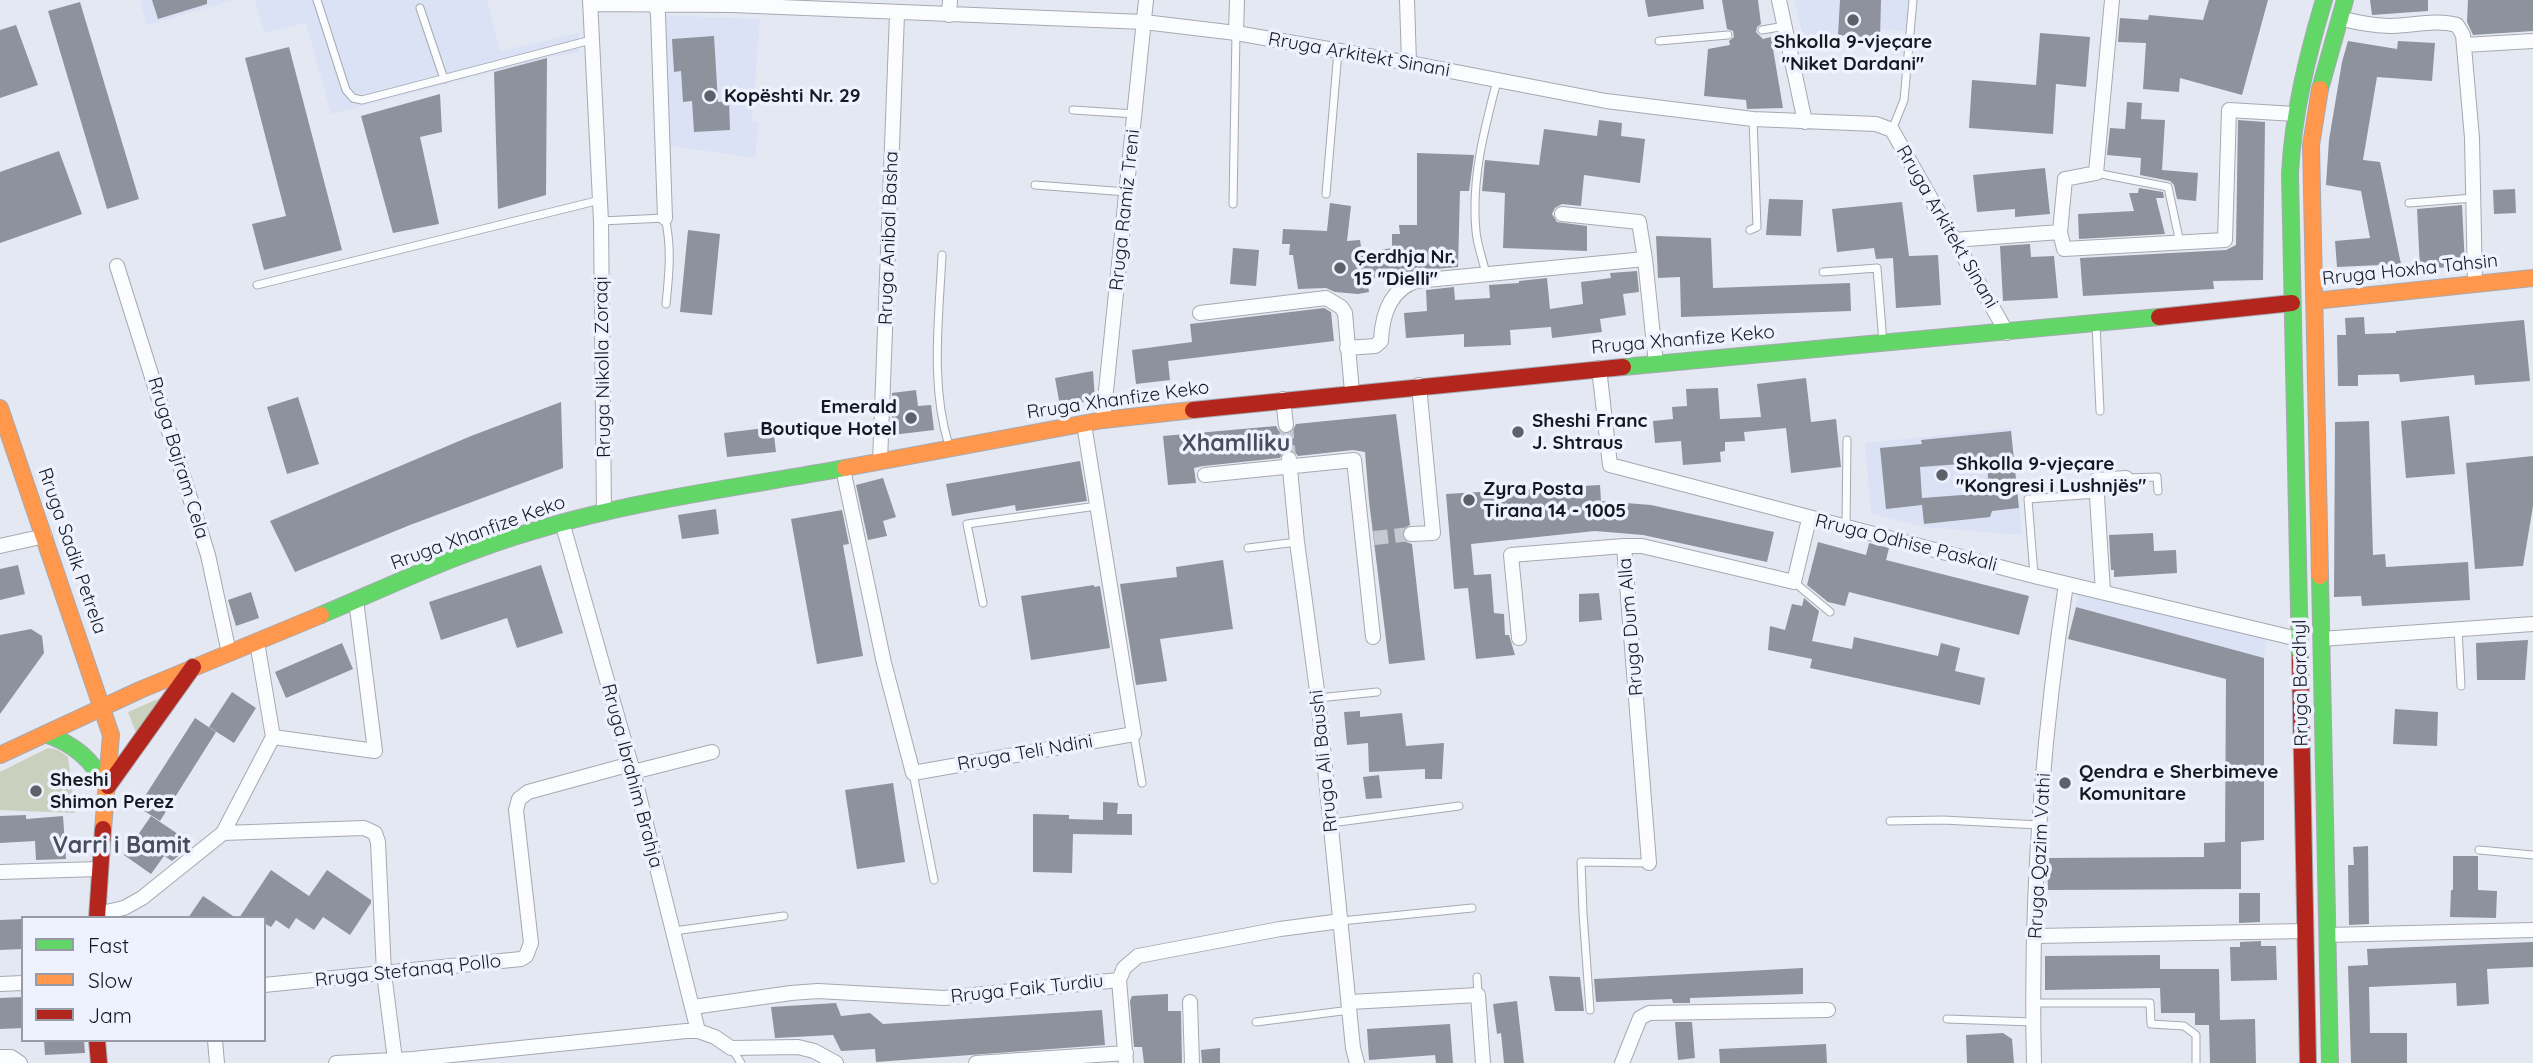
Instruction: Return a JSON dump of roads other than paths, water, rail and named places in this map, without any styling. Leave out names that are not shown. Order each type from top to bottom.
[{"type":"main road","name":"Rruga Bardhyl","points":[[2308,1063],[2290,174],[2295,114],[2308,51],[2324,0]]},
{"type":"main road","name":"Rruga Bardhyl","points":[[2330,1063],[2311,145],[2319,92],[2345,0]]},
{"type":"main road","name":"Rruga Hoxha Tahsin","points":[[2292,303],[2533,278]]},
{"type":"main road","name":"Rruga Xhanfize Keko","points":[[0,755],[193,667],[451,561],[562,522],[604,512],[1103,420],[1419,385],[2007,333],[2292,303]]},
{"type":"main road","name":"Rruga Sadik Petrela","points":[[0,408],[109,726],[112,745],[99,869],[97,916]]},
{"type":"main road","points":[[45,734],[62,739],[82,751],[107,787],[193,667]]},
{"type":"main road","points":[[97,1042],[99,1063]]},
{"type":"street","points":[[949,16],[950,0]]},
{"type":"street","name":"Rruga Ramiz Treni","points":[[1103,420],[1146,0]]},
{"type":"street","points":[[1236,33],[1237,0]]},
{"type":"street","points":[[1407,0],[1409,62]]},
{"type":"street","points":[[1779,0],[1805,122]]},
{"type":"street","points":[[2112,0],[2096,173],[2065,179],[2060,232],[2064,249],[2225,240],[2229,110],[2295,114]]},
{"type":"street","name":"Rruga Arkitekt Sinani","points":[[590,2],[751,3],[891,9],[949,16],[1144,22],[1236,33],[1409,62],[1606,101],[1752,119],[1876,124],[1892,130],[2007,333]]},
{"type":"street","name":"Rruga Nikolla Zoraqi","points":[[590,2],[601,221],[604,512]]},
{"type":"street","points":[[655,2],[658,14],[665,218]]},
{"type":"street","name":"Rruga Anibal Basha","points":[[880,462],[891,9]]},
{"type":"street","points":[[2339,18],[2389,26],[2445,22],[2457,25],[2463,35],[2472,138],[2475,284]]},
{"type":"street","points":[[2464,45],[2533,41]]},
{"type":"street","points":[[1562,214],[1639,222],[1656,364]]},
{"type":"street","points":[[1954,240],[2060,232]]},
{"type":"street","points":[[1347,348],[1375,346],[1381,341],[1381,330],[1391,300],[1405,285],[1416,281],[1645,259]]},
{"type":"street","name":"Rruga Bajram Cela","points":[[117,266],[208,555],[229,653]]},
{"type":"street","points":[[1200,313],[1326,298],[1341,307],[1345,313],[1352,392]]},
{"type":"street","name":"Rruga Odhise Paskali","points":[[1599,368],[1610,465],[2034,576],[2298,639]]},
{"type":"street","points":[[1411,534],[1433,533],[1419,385]]},
{"type":"street","points":[[1283,399],[1286,425]]},
{"type":"street","points":[[1084,424],[1134,734]]},
{"type":"street","points":[[1205,475],[1290,463],[1354,460],[1368,539],[1373,637]]},
{"type":"street","name":"Rruga Ali Baushi","points":[[1290,463],[1297,542],[1318,698],[1353,1048],[1357,1063]]},
{"type":"street","points":[[843,469],[884,663],[913,773]]},
{"type":"street","points":[[2103,592],[2096,480],[2126,478]]},
{"type":"street","points":[[1624,546],[1659,549],[1794,582],[1809,519]]},
{"type":"street","name":"Rruga Ibrahim Brahja","points":[[562,522],[632,768],[698,1031]]},
{"type":"street","points":[[0,546],[45,536]]},
{"type":"street","name":"Rruga Dum Alla","points":[[1520,638],[1511,555],[1624,546],[1649,863]]},
{"type":"street","name":"Rruga Qazim Vathi","points":[[2034,1063],[2033,1003],[2041,825],[2066,584]]},
{"type":"street","points":[[273,737],[375,751],[356,600]]},
{"type":"street","points":[[2321,639],[2533,624]]},
{"type":"street","points":[[97,916],[124,908],[142,898],[223,833],[273,737],[257,642]]},
{"type":"street","name":"Rruga Teli Ndini","points":[[913,773],[1134,734]]},
{"type":"street","points":[[632,768],[712,752]]},
{"type":"street","name":"Rruga Stefanaq Pollo","points":[[266,985],[514,961],[526,956],[531,943],[516,810],[519,799],[527,792],[632,768]]},
{"type":"street","points":[[223,833],[364,828],[375,833],[379,842],[384,973],[395,1060]]},
{"type":"street","points":[[0,872],[99,869]]},
{"type":"street","name":"Rruga Faik Turdiu","points":[[693,1007],[818,991],[944,998],[1119,980],[1125,968],[1138,956],[1280,929],[1341,921]]},
{"type":"street","points":[[2328,935],[2533,930]]},
{"type":"street","points":[[2036,936],[2305,931]]},
{"type":"street","points":[[976,1063],[1126,1058],[1119,980]]},
{"type":"street","points":[[0,984],[21,983]]},
{"type":"street","points":[[1350,1006],[1478,995],[1483,1063]]},
{"type":"street","points":[[1190,1002],[1192,1063]]},
{"type":"street","points":[[1622,1063],[1640,1018],[1649,1013],[1828,1010]]},
{"type":"street","points":[[336,1063],[414,1061],[698,1031],[715,1037],[732,1048],[798,1046],[836,1063]]},
{"type":"street","points":[[215,1042],[216,1063]]},
{"type":"street","points":[[0,1057],[11,1057],[20,1063]]},
{"type":"lane","points":[[317,0],[346,90],[353,98],[362,100],[591,40]]},
{"type":"lane","points":[[1892,130],[1904,100],[1913,0]]},
{"type":"lane","points":[[420,8],[444,79]]},
{"type":"lane","points":[[1762,30],[1786,26]]},
{"type":"lane","points":[[1233,204],[1236,33]]},
{"type":"lane","points":[[1659,41],[1728,35]]},
{"type":"lane","points":[[1326,194],[1338,51]]},
{"type":"lane","points":[[1486,274],[1476,233],[1476,195],[1480,142],[1497,81]]},
{"type":"lane","points":[[1073,110],[1135,114]]},
{"type":"lane","points":[[1751,230],[1756,227],[1752,119]]},
{"type":"lane","points":[[2096,173],[2168,187],[2180,243]]},
{"type":"lane","points":[[1035,184],[1127,192]]},
{"type":"lane","points":[[2409,203],[2473,198]]},
{"type":"lane","points":[[257,285],[600,200]]},
{"type":"lane","points":[[601,221],[665,218],[669,234],[670,265],[666,304]]},
{"type":"lane","points":[[942,255],[938,391],[940,419],[950,450]]},
{"type":"lane","points":[[1823,272],[1877,268],[1883,344]]},
{"type":"lane","points":[[2095,323],[2100,411]]},
{"type":"lane","points":[[1846,528],[1847,440]]},
{"type":"lane","points":[[2126,478],[2157,477],[2158,491]]},
{"type":"lane","points":[[2034,576],[2028,499],[2097,494]]},
{"type":"lane","points":[[983,603],[967,524],[1098,506]]},
{"type":"lane","points":[[1248,548],[1297,542]]},
{"type":"lane","points":[[1794,582],[1830,612]]},
{"type":"lane","points":[[2458,629],[2461,686]]},
{"type":"lane","points":[[1318,698],[1377,692]]},
{"type":"lane","points":[[1134,734],[1142,783]]},
{"type":"lane","points":[[913,773],[934,880]]},
{"type":"lane","points":[[1331,823],[1459,806]]},
{"type":"lane","points":[[1890,821],[1943,820],[2041,825]]},
{"type":"lane","points":[[2479,850],[2533,855]]},
{"type":"lane","points":[[1590,1010],[1581,862],[1649,863]]},
{"type":"lane","name":"Rruga Faik Turdiu","points":[[1341,921],[1472,908]]},
{"type":"lane","points":[[673,931],[784,916]]},
{"type":"lane","points":[[1477,977],[1478,995]]},
{"type":"lane","points":[[2033,1003],[2150,1003],[2151,1024],[2184,1026],[2196,1034],[2196,1063]]},
{"type":"lane","points":[[1256,1022],[1350,1006]]},
{"type":"lane","points":[[1947,1019],[2033,1022]]},
{"type":"lane","points":[[732,1048],[741,1063]]},
{"type":"tunnel","points":[[1286,425],[1289,459]]},
{"type":"tunnel","points":[[1374,538],[1411,534]]},
{"type":"place","name":"Shkolla 9-vjeçare \"Niket Dardani\"","points":[[1853,20]]},
{"type":"place","name":"Kopështi Nr. 29","points":[[710,96]]},
{"type":"place","name":"Çerdhja Nr. 15 \"Dielli\"","points":[[1340,268]]},
{"type":"place","name":"Emerald Boutique Hotel","points":[[911,418]]},
{"type":"place","name":"Sheshi Franc J. Shtraus","points":[[1518,432]]},
{"type":"place","name":"Shkolla 9-vjeçare \"Kongresi i Lushnjës\"","points":[[1942,475]]},
{"type":"place","name":"Zyra Posta Tirana 14 - 1005","points":[[1469,500]]},
{"type":"place","name":"Qendra e Sherbimeve Komunitare","points":[[2065,783]]},
{"type":"place","name":"Sheshi Shimon Perez","points":[[36,791]]},
{"type":"district","name":"Xhamlliku","points":[[1236,444]]},
{"type":"district","name":"Varri i Bamit","points":[[122,846]]}]
